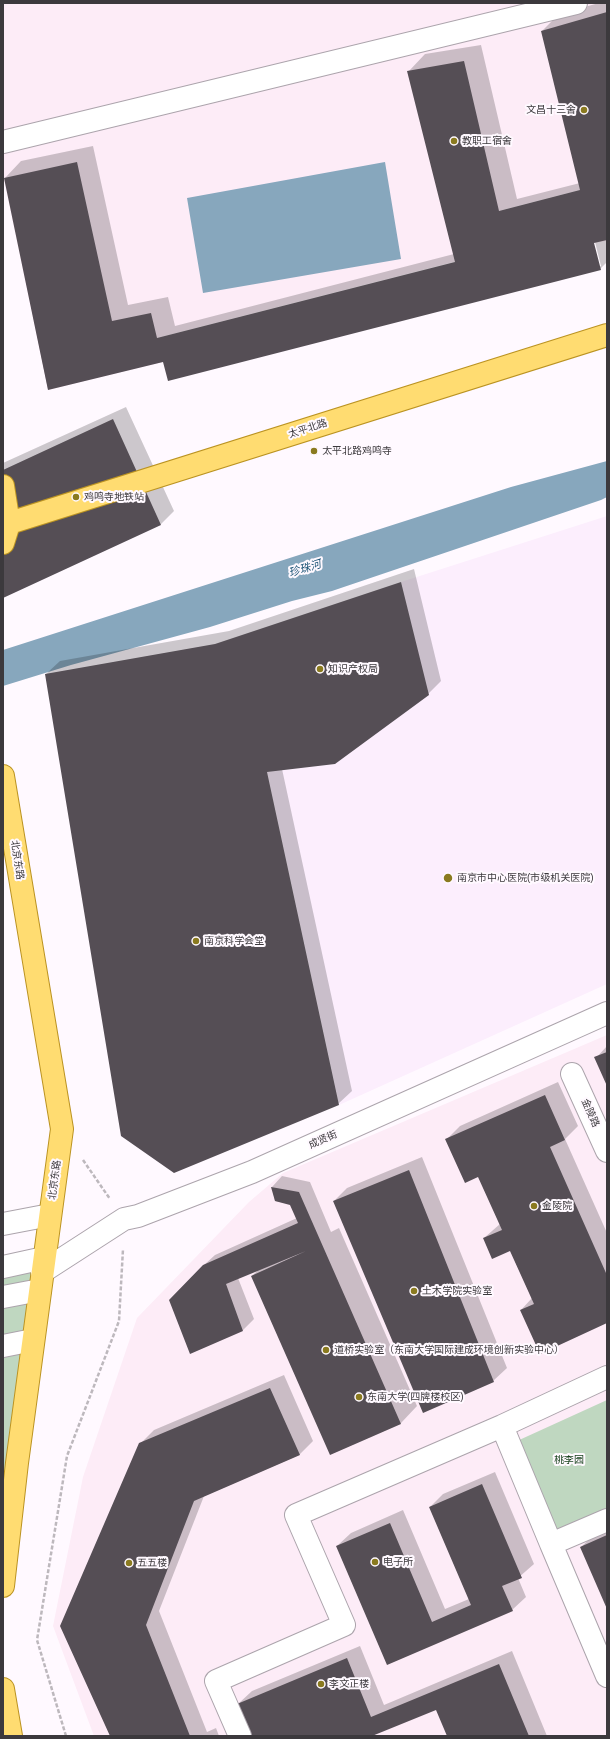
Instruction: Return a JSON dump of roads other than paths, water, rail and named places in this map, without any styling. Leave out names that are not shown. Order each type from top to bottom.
[{"type":"main road","name":"太平北路","points":[[5,531],[607,335]]},
{"type":"main road","points":[[3,486],[5,531]]},
{"type":"main road","name":"北京东路","points":[[3,776],[62,1129],[33,1340],[3,1586]]},
{"type":"main road","points":[[3,1689],[11,1736]]},
{"type":"street","points":[[3,142],[576,3]]},
{"type":"street","name":"成贤街","points":[[42,1273],[124,1220],[252,1172],[607,1013]]},
{"type":"street","name":"金陵路","points":[[572,1074],[606,1149]]},
{"type":"street","points":[[3,1224],[50,1215]]},
{"type":"street","points":[[3,1267],[42,1273]]},
{"type":"street","points":[[3,1297],[42,1273]]},
{"type":"street","points":[[3,1346],[33,1340]]},
{"type":"street","points":[[240,1736],[216,1681],[344,1625],[296,1515],[502,1426],[607,1377]]},
{"type":"street","points":[[502,1426],[607,1676]]},
{"type":"street","points":[[551,1544],[607,1520]]},
{"type":"water","points":[[385,162],[401,259],[203,293],[187,198]]},
{"type":"water","name":"珍珠河","points":[[607,461],[607,497],[601,500],[332,591],[292,601],[210,627],[71,665],[3,686],[3,650],[511,487]]},
{"type":"place","name":"文昌十三舍","points":[[584,110]]},
{"type":"place","name":"教职工宿舍","points":[[454,141]]},
{"type":"place","name":"太平北路鸡鸣寺","points":[[314,451]]},
{"type":"place","name":"鸡鸣寺地铁站","points":[[76,497]]},
{"type":"place","name":"知识产权局","points":[[320,669]]},
{"type":"place","name":"南京市中心医院(市级机关医院)","points":[[448,878]]},
{"type":"place","name":"南京科学会堂","points":[[196,941]]},
{"type":"place","name":"金陵院","points":[[534,1206]]},
{"type":"place","name":"土木学院实验室","points":[[414,1291]]},
{"type":"place","name":"道桥实验室（东南大学国际建成环境创新实验中心）","points":[[326,1350]]},
{"type":"place","name":"东南大学(四牌楼校区)","points":[[359,1397]]},
{"type":"place","name":"电子所","points":[[375,1562]]},
{"type":"place","name":"五五楼","points":[[129,1563]]},
{"type":"place","name":"李文正楼","points":[[321,1684]]},
{"type":"park label","name":"桃李园","points":[[569,1460]]}]
